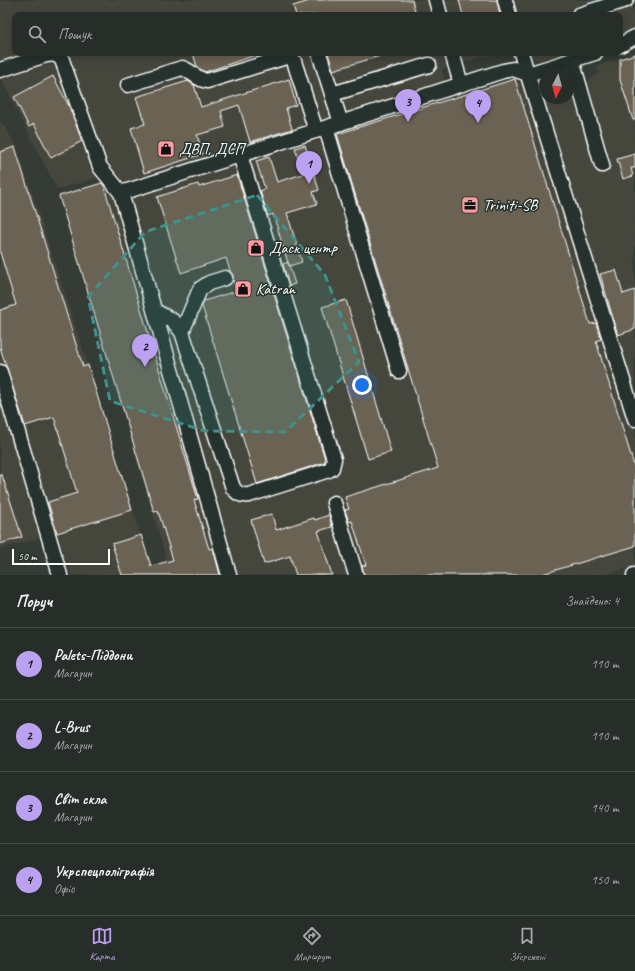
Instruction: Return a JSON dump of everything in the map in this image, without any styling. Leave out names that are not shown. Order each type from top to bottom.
[{"type":"lane","points":[[436,0],[439,12]]},
{"type":"lane","points":[[505,0],[508,12]]},
{"type":"lane","points":[[588,12],[620,1]]},
{"type":"lane","points":[[623,43],[635,37]]},
{"type":"lane","points":[[0,70],[43,56]]},
{"type":"lane","points":[[59,56],[62,60],[100,166],[122,193],[229,575]]},
{"type":"lane","points":[[128,85],[182,68],[191,71],[203,80],[207,81],[286,56],[290,57],[294,61],[321,129],[399,371]]},
{"type":"lane","points":[[320,56],[341,123]]},
{"type":"lane","points":[[453,56],[461,84]]},
{"type":"lane","points":[[522,56],[634,415]]},
{"type":"lane","points":[[122,193],[508,69],[519,70],[528,74],[585,56]]},
{"type":"lane","points":[[572,60],[602,165]]},
{"type":"lane","points":[[332,94],[429,65]]},
{"type":"lane","points":[[155,311],[174,321],[182,332],[233,488],[238,494],[243,496],[249,495],[332,468],[334,459],[240,155]]},
{"type":"lane","points":[[182,332],[200,290],[209,283],[225,278]]},
{"type":"lane","points":[[0,372],[57,574]]},
{"type":"lane","points":[[334,504],[356,575]]},
{"type":"highlighted area","points":[[257,195],[325,275],[359,362],[285,432],[205,431],[110,401],[88,297],[145,232]]},
{"type":"shaded area","points":[[0,0],[626,0],[635,11],[635,29],[623,33],[623,12],[12,12],[12,56],[487,56],[442,69],[445,82],[119,185],[98,178],[57,189],[0,77]]},
{"type":"shaded area","points":[[635,54],[635,566],[605,575],[171,575],[59,196],[103,183],[140,196],[515,79],[539,93],[539,104],[575,104],[575,88],[580,87],[599,73],[596,66]]},
{"type":"shaded area","points":[[524,56],[555,56],[542,60],[532,59]]},
{"type":"shaded area","points":[[0,120],[16,145],[88,365],[153,575],[71,575],[57,533],[0,549]]},
{"type":"building","points":[[313,0],[412,0],[415,12],[295,12],[293,6]]},
{"type":"building","points":[[459,0],[497,0],[499,12],[462,12]]},
{"type":"building","points":[[635,54],[635,120],[633,120],[620,80],[620,59]]},
{"type":"building","points":[[194,56],[253,56],[205,72],[197,67]]},
{"type":"building","points":[[329,56],[380,56],[333,70]]},
{"type":"building","points":[[53,76],[69,106],[82,141],[51,158],[34,124],[29,127],[14,97]]},
{"type":"building","points":[[289,79],[296,105],[286,108],[292,129],[250,142],[239,105],[221,111],[225,127],[197,135],[203,154],[144,173],[131,128],[145,124],[136,97],[188,81],[194,85],[201,107]]},
{"type":"building","points":[[515,79],[590,324],[596,323],[601,339],[596,341],[635,469],[635,546],[539,575],[364,575],[362,566],[366,565],[352,521],[349,522],[345,510],[349,509],[345,497],[438,468],[337,134]]},
{"type":"building","points":[[305,145],[319,190],[313,192],[317,204],[287,213],[302,262],[289,266],[273,214],[268,216],[260,191],[265,189],[256,161],[269,157],[277,182],[303,174],[295,148]]},
{"type":"building","points":[[15,147],[83,367],[88,365],[132,510],[57,533],[48,502],[77,493],[54,417],[25,426],[0,347],[0,310],[16,305],[0,252],[0,152]]},
{"type":"building","points":[[635,154],[635,168],[631,168],[633,176],[623,179],[617,159]]},
{"type":"building","points":[[237,175],[325,459],[325,462],[257,484],[202,306],[204,301],[236,291],[233,275],[230,271],[226,258],[181,273],[157,197],[198,184],[199,187]]},
{"type":"building","points":[[102,183],[198,499],[194,500],[209,549],[213,548],[220,575],[122,575],[112,544],[141,535],[151,566],[173,560],[158,511],[154,512],[59,196]]},
{"type":"building","points":[[288,262],[295,284],[289,286],[283,264]]},
{"type":"building","points":[[616,270],[623,294],[635,290],[635,329],[618,335],[600,274]]},
{"type":"building","points":[[346,300],[391,452],[368,459],[322,307]]},
{"type":"building","points":[[0,475],[2,475],[22,537],[0,544]]},
{"type":"building","points":[[272,514],[276,530],[329,515],[332,527],[318,531],[332,575],[296,575],[290,556],[264,564],[251,520]]},
{"type":"place","name":"Світ скла","points":[[408,122]]},
{"type":"place","name":"Укрспецполіграфія","points":[[478,123]]},
{"type":"place","name":"ДВП, ДСП","points":[[166,149]]},
{"type":"place","name":"Palets-Піддони","points":[[309,184]]},
{"type":"place","name":"Triniti-SB","points":[[470,205]]},
{"type":"place","name":"Даск центр","points":[[256,248]]},
{"type":"place","name":"Katran","points":[[243,289]]},
{"type":"place","name":"L-Brus","points":[[145,367]]}]
